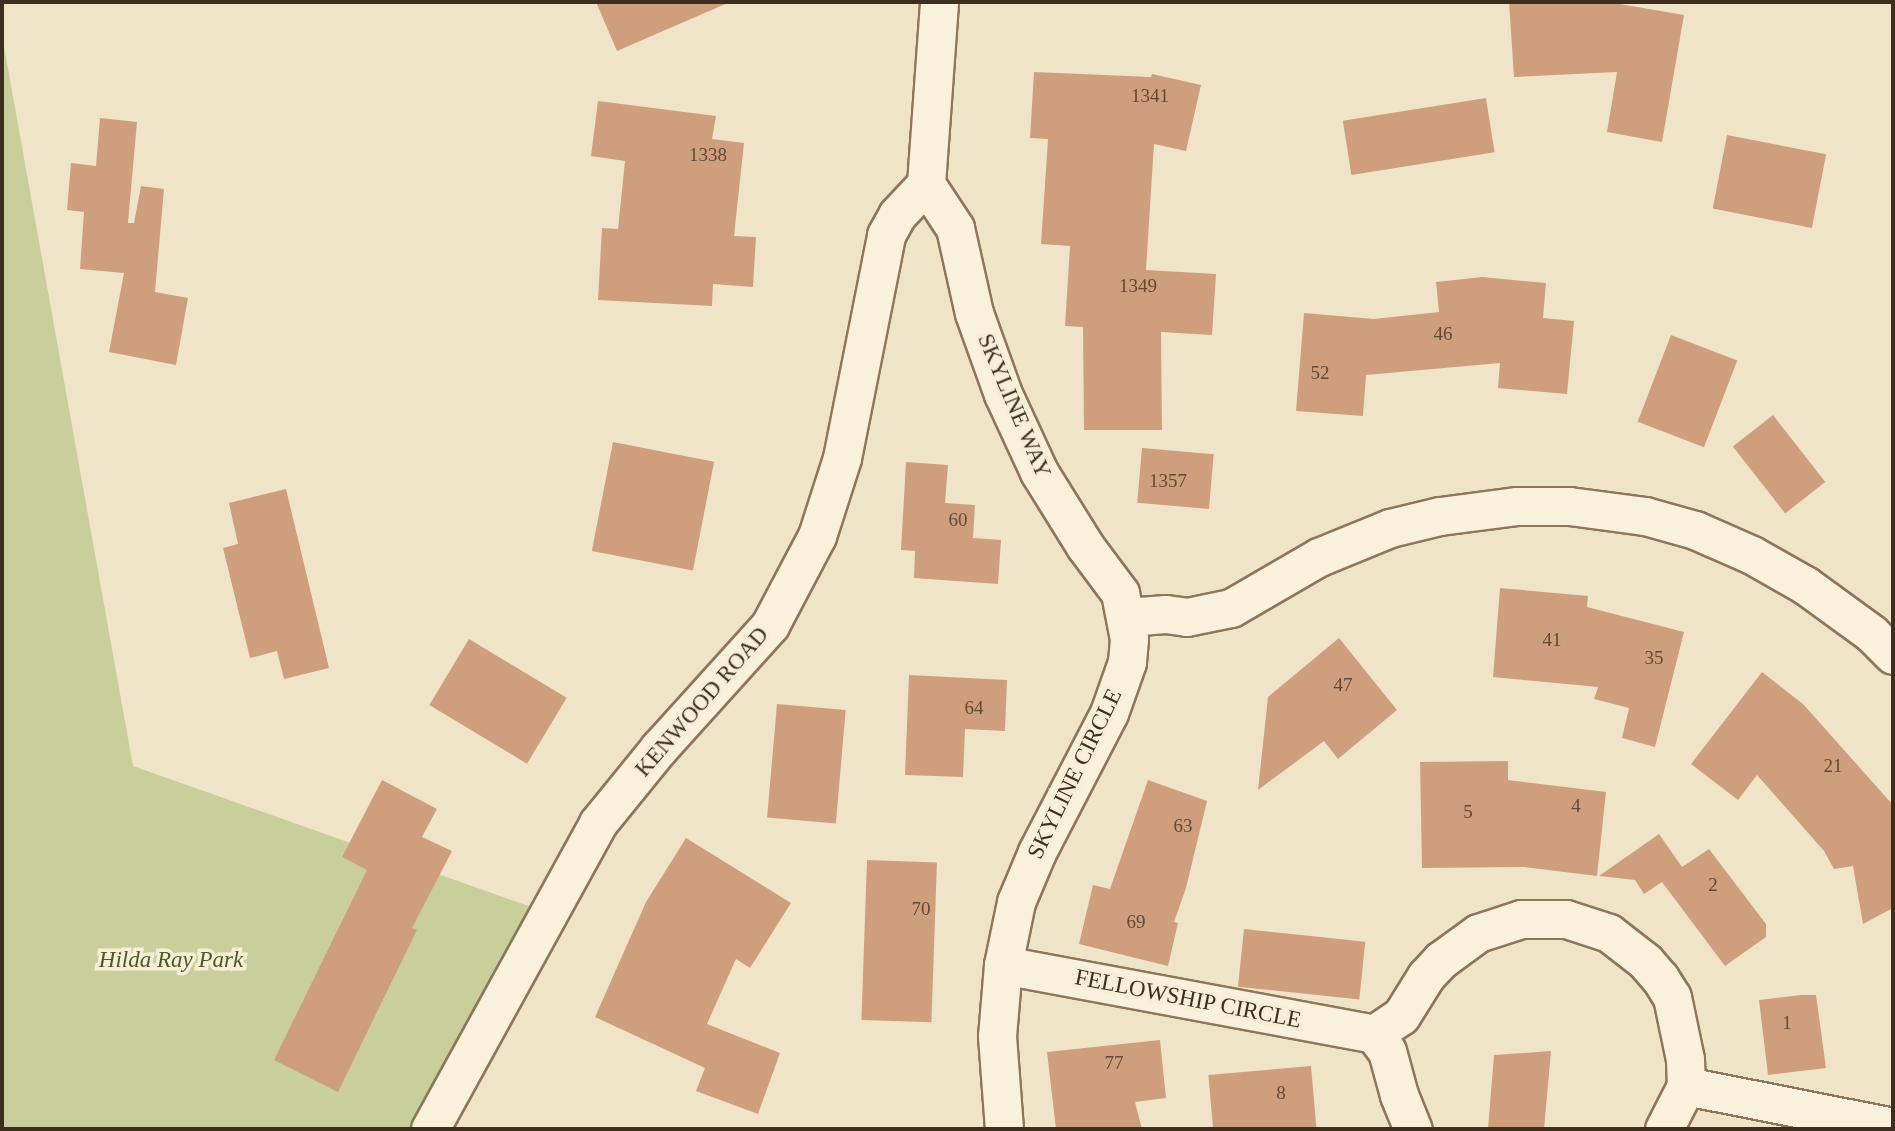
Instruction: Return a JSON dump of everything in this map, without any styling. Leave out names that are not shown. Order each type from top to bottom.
[{"type":"street","points":[[926,184],[939,2]]},
{"type":"street","name":"SKYLINE WAY","points":[[926,184],[955,228],[974,313],[1008,405],[1040,472],[1085,546],[1120,593],[1126,617]]},
{"type":"street","name":"KENWOOD ROAD","points":[[430,1129],[468,1055],[598,823],[659,748],[770,625],[811,547],[842,458],[886,236],[897,215],[926,184]]},
{"type":"street","points":[[1126,617],[1166,614],[1188,617],[1231,608],[1319,557],[1390,528],[1440,516],[1517,506],[1569,506],[1645,516],[1695,530],[1752,555],[1805,585],[1871,633],[1893,655]]},
{"type":"street","name":"SKYLINE CIRCLE","points":[[1004,1129],[997,1036],[1003,965],[1016,902],[1037,852],[1110,713],[1127,662],[1126,617]]},
{"type":"street","points":[[1413,1129],[1399,1095],[1387,1051],[1374,1034],[1401,1016],[1426,976],[1441,960],[1478,933],[1521,919],[1566,919],[1609,933],[1645,961],[1660,978],[1672,997],[1685,1059],[1686,1086],[1664,1129]]},
{"type":"street","name":"FELLOWSHIP CIRCLE","points":[[1003,965],[1374,1034]]},
{"type":"street","points":[[1686,1086],[1893,1127]]},
{"type":"green space","name":"Hilda Ray Park","points":[[2,35],[133,766],[548,913],[430,1129],[2,1129]]},
{"type":"building","points":[[596,2],[730,2],[617,51]]},
{"type":"building","points":[[1509,2],[1608,2],[1684,15],[1662,142],[1607,132],[1617,72],[1514,77]]},
{"type":"building","points":[[1034,72],[1151,77],[1152,74],[1201,85],[1186,151],[1154,144],[1146,270],[1216,274],[1212,335],[1161,332],[1162,430],[1084,430],[1083,327],[1065,326],[1070,246],[1041,244],[1048,139],[1030,138]]},
{"type":"building","points":[[1486,98],[1495,152],[1351,175],[1343,121]]},
{"type":"building","points":[[598,101],[716,116],[712,139],[744,143],[734,236],[756,237],[753,287],[713,284],[712,306],[598,300],[602,228],[618,229],[625,161],[591,156]]},
{"type":"building","points":[[100,118],[137,122],[128,223],[134,223],[141,186],[164,189],[155,292],[188,298],[176,365],[109,352],[124,273],[80,269],[84,212],[67,210],[71,163],[96,166]]},
{"type":"building","points":[[1727,135],[1826,154],[1812,228],[1713,209]]},
{"type":"building","points":[[1482,277],[1546,283],[1543,318],[1574,321],[1567,394],[1498,388],[1500,363],[1366,375],[1363,416],[1296,411],[1304,313],[1374,319],[1439,312],[1436,282]]},
{"type":"building","points":[[1671,335],[1737,360],[1704,447],[1638,422]]},
{"type":"building","points":[[1773,415],[1825,482],[1785,513],[1733,446]]},
{"type":"building","points":[[613,442],[714,462],[693,571],[592,551]]},
{"type":"building","points":[[1142,448],[1214,454],[1209,509],[1137,503]]},
{"type":"building","points":[[906,462],[948,465],[945,503],[975,505],[973,538],[1001,540],[998,584],[914,578],[915,551],[901,550]]},
{"type":"building","points":[[286,489],[329,668],[284,679],[277,651],[250,658],[223,548],[238,544],[229,503]]},
{"type":"building","points":[[1500,588],[1588,596],[1587,607],[1684,632],[1655,747],[1622,738],[1629,708],[1594,699],[1598,687],[1493,677]]},
{"type":"building","points":[[1339,638],[1397,710],[1338,759],[1324,741],[1258,790],[1268,697]]},
{"type":"building","points":[[469,639],[567,698],[527,764],[429,705]]},
{"type":"building","points":[[1762,672],[1803,704],[1893,805],[1893,908],[1863,924],[1853,866],[1834,869],[1824,851],[1757,775],[1738,800],[1691,764]]},
{"type":"building","points":[[909,675],[1007,680],[1005,731],[965,729],[963,777],[905,775]]},
{"type":"building","points":[[777,704],[846,710],[836,824],[767,818]]},
{"type":"building","points":[[1508,761],[1508,780],[1606,792],[1597,876],[1523,867],[1422,868],[1420,762]]},
{"type":"building","points":[[382,780],[437,809],[422,837],[452,851],[412,928],[417,930],[338,1092],[274,1060],[367,870],[342,857]]},
{"type":"building","points":[[1148,780],[1207,801],[1186,888],[1174,922],[1178,923],[1168,966],[1079,944],[1093,885],[1110,889]]},
{"type":"building","points":[[1659,834],[1682,867],[1709,849],[1766,924],[1766,937],[1725,966],[1662,882],[1644,894],[1635,880],[1599,876]]},
{"type":"building","points":[[686,838],[791,903],[750,968],[736,959],[707,1024],[780,1053],[758,1114],[696,1091],[705,1068],[595,1017],[646,902]]},
{"type":"building","points":[[867,860],[937,862],[931,1022],[861,1020]]},
{"type":"building","points":[[1244,929],[1365,942],[1359,999],[1238,987]]},
{"type":"building","points":[[1816,995],[1826,1068],[1768,1075],[1759,1000]]},
{"type":"building","points":[[1160,1040],[1166,1098],[1135,1102],[1142,1129],[1056,1129],[1047,1052]]},
{"type":"building","points":[[1551,1051],[1544,1129],[1488,1129],[1494,1055]]},
{"type":"building","points":[[1311,1066],[1316,1129],[1213,1129],[1208,1075]]}]
